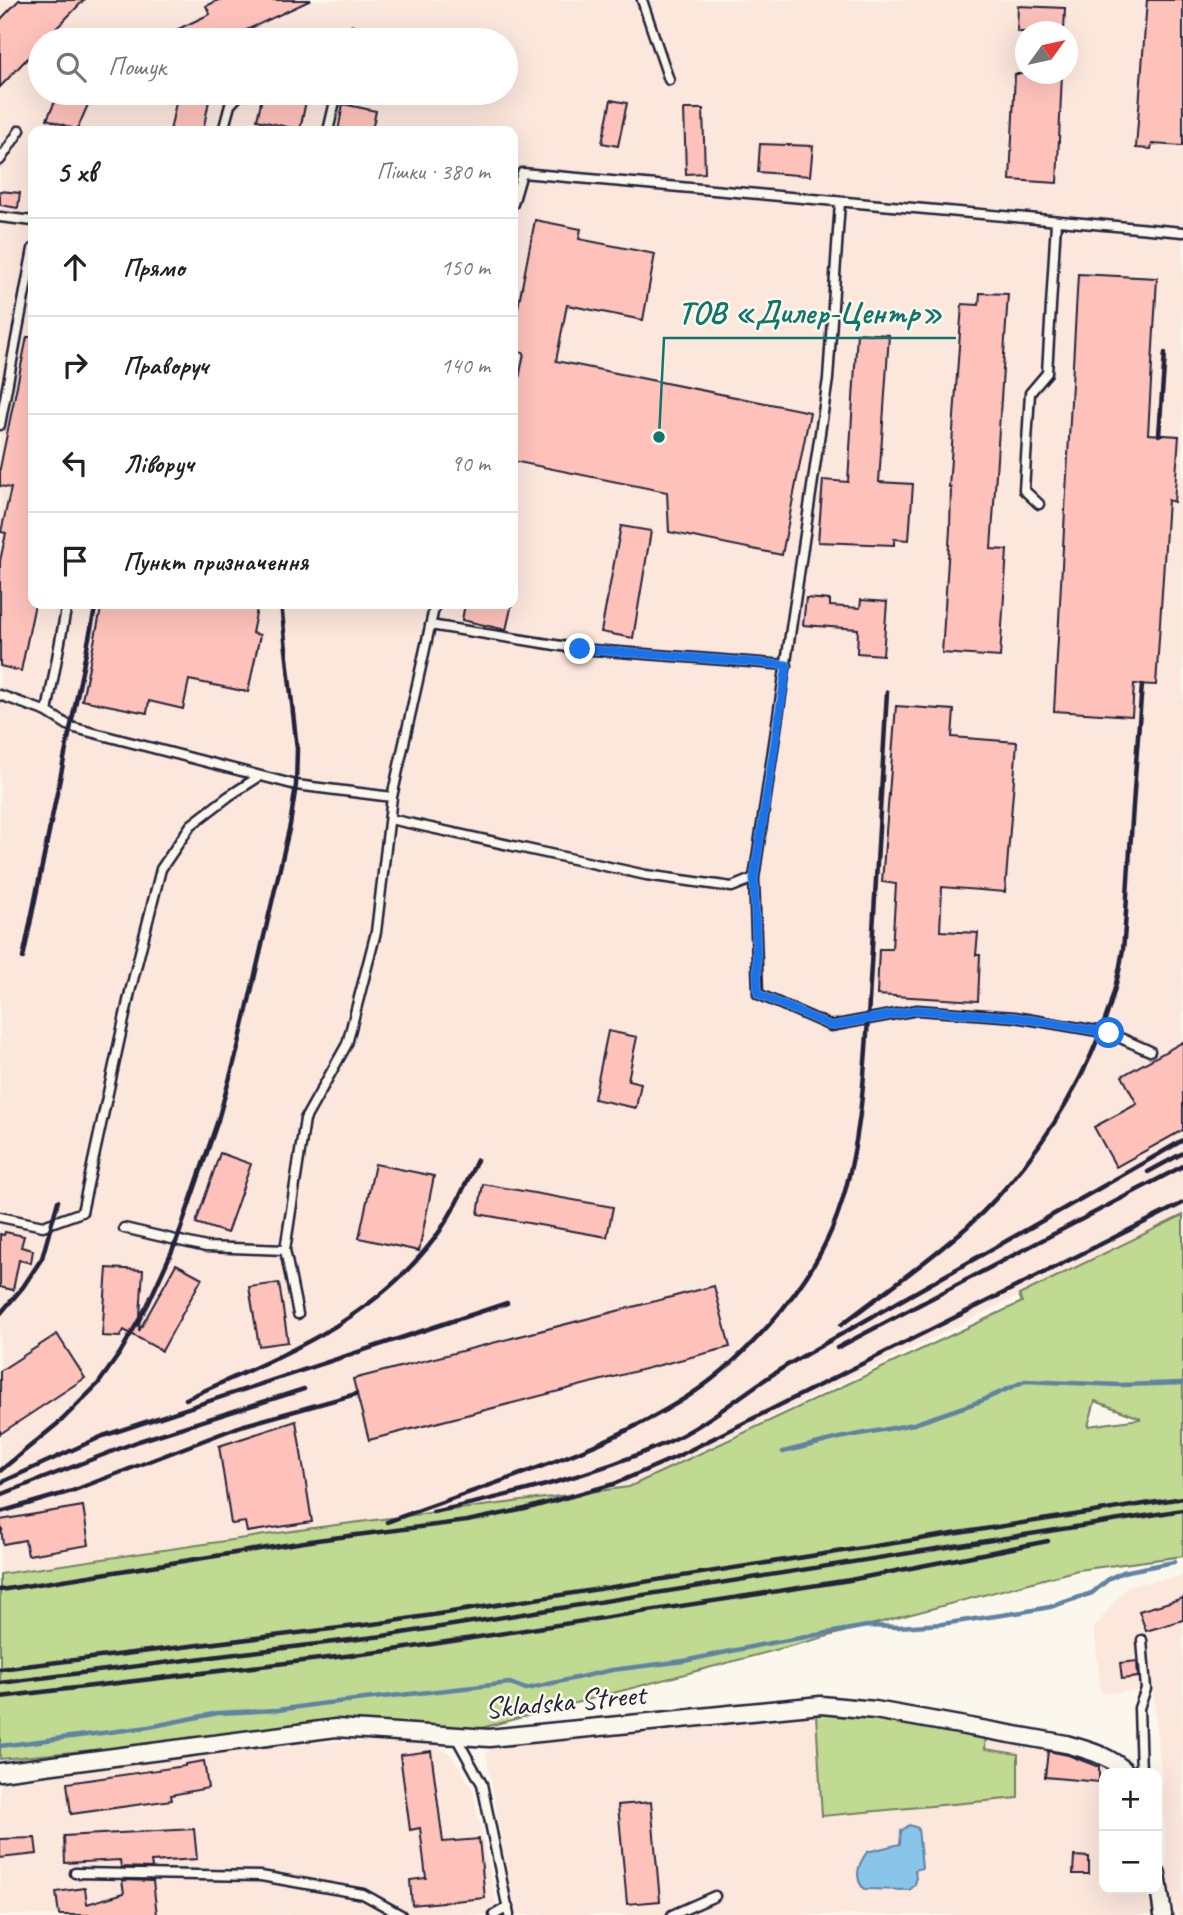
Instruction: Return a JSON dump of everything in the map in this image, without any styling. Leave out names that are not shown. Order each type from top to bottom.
[{"type":"street","name":"Skladska Street","points":[[0,1772],[336,1728],[489,1738],[821,1705],[875,1710],[1066,1744],[1097,1753],[1122,1768]]},
{"type":"street","points":[[1160,1894],[1163,1915]]},
{"type":"lane","points":[[642,0],[669,80]]},
{"type":"lane","points":[[224,126],[230,105]]},
{"type":"lane","points":[[329,126],[334,105]]},
{"type":"lane","points":[[0,160],[20,130]]},
{"type":"lane","points":[[518,187],[522,173],[1179,232],[1183,223]]},
{"type":"lane","points":[[840,202],[828,379],[754,878],[758,994],[831,1026],[917,1010],[1015,1017],[1109,1033],[1150,1051]]},
{"type":"lane","points":[[0,217],[28,220]]},
{"type":"lane","points":[[1039,504],[1024,490],[1030,393],[1047,373],[1056,222]]},
{"type":"lane","points":[[0,425],[28,276]]},
{"type":"lane","points":[[47,712],[66,609]]},
{"type":"lane","points":[[298,1314],[285,1250],[305,1119],[347,1044],[376,932],[393,797],[434,609]]},
{"type":"lane","points":[[430,625],[580,649],[787,665]]},
{"type":"lane","points":[[0,695],[47,712],[71,727],[296,785],[393,797]]},
{"type":"lane","points":[[0,1217],[43,1226],[82,1212],[130,992],[161,869],[191,825],[260,776]]},
{"type":"lane","points":[[390,819],[646,875],[732,887],[754,878]]},
{"type":"lane","points":[[124,1228],[206,1247],[285,1250]]},
{"type":"lane","points":[[1141,1768],[1139,1708],[1146,1689],[1142,1640]]},
{"type":"lane","points":[[456,1737],[482,1784],[508,1911],[494,1915]]},
{"type":"lane","points":[[75,1873],[261,1876],[363,1894],[401,1915]]},
{"type":"lane","points":[[672,1915],[715,1896]]},
{"type":"shaded area","points":[[0,0],[1183,0],[1183,1215],[629,1487],[313,1528],[0,1574]]},
{"type":"shaded area","points":[[1183,1576],[1183,1915],[1177,1915],[1169,1894],[1162,1768],[1153,1689],[1101,1694],[1094,1628],[1127,1586]]},
{"type":"shaded area","points":[[810,1711],[816,1715],[822,1815],[984,1749],[986,1736],[1097,1758],[1112,1768],[1099,1768],[1099,1894],[1154,1894],[1157,1915],[515,1915],[486,1753],[492,1746],[513,1740]]},
{"type":"shaded area","points":[[427,1740],[452,1755],[472,1788],[499,1915],[0,1915],[0,1781],[236,1749],[337,1741]]},
{"type":"green space","points":[[1183,1215],[1183,1556],[1078,1570],[455,1735],[334,1727],[0,1759],[0,1574],[313,1528],[629,1487],[1022,1302],[1019,1295]],"holes":[[[1095,1401],[1140,1419],[1088,1426]]]},
{"type":"green space","points":[[816,1715],[864,1715],[986,1736],[985,1749],[1018,1754],[1018,1798],[822,1816]]},
{"type":"water","points":[[909,1825],[918,1828],[922,1868],[915,1870],[914,1886],[909,1890],[864,1889],[858,1870],[867,1852],[900,1844],[901,1831]]},
{"type":"building","points":[[19,0],[84,0],[57,28],[28,28],[28,58],[0,87],[0,20]]},
{"type":"building","points":[[219,0],[311,0],[251,28],[180,28],[210,14],[206,6]]},
{"type":"building","points":[[1147,0],[1183,0],[1183,146],[1152,144],[1151,149],[1136,148]]},
{"type":"building","points":[[1018,6],[1065,8],[1064,21],[1017,21]]},
{"type":"building","points":[[1015,74],[1015,84],[1062,84],[1057,183],[1010,180]]},
{"type":"building","points":[[611,100],[627,103],[618,146],[602,143]]},
{"type":"building","points":[[53,105],[88,105],[79,126],[66,126],[47,119]]},
{"type":"building","points":[[175,105],[208,105],[204,126],[171,126]]},
{"type":"building","points":[[260,105],[305,105],[301,126],[283,126],[257,120]]},
{"type":"building","points":[[343,105],[376,111],[373,126],[339,126]]},
{"type":"building","points":[[684,109],[703,109],[705,173],[686,174]]},
{"type":"building","points":[[760,144],[813,146],[810,176],[758,172]]},
{"type":"building","points":[[0,191],[20,193],[18,208],[0,205]]},
{"type":"building","points":[[535,220],[581,229],[579,239],[655,254],[643,320],[567,305],[556,361],[810,412],[782,555],[669,532],[667,492],[518,462],[518,384],[524,353],[518,352],[518,307]]},
{"type":"building","points":[[1078,274],[1157,278],[1148,434],[1179,436],[1174,502],[1168,500],[1156,685],[1134,684],[1132,716],[1054,711]]},
{"type":"building","points":[[980,293],[1008,294],[991,549],[1007,550],[1000,657],[942,653],[950,529],[949,487],[962,304],[979,305]]},
{"type":"building","points":[[857,333],[889,335],[879,482],[913,484],[909,540],[894,539],[894,545],[818,542],[823,480],[848,482]]},
{"type":"building","points":[[28,337],[28,609],[34,609],[21,671],[0,666],[0,561],[6,533],[1,532],[11,488],[0,486],[0,468]]},
{"type":"building","points":[[621,526],[651,531],[633,638],[601,632]]},
{"type":"building","points":[[806,598],[830,600],[830,606],[860,608],[861,600],[887,602],[883,655],[857,653],[858,629],[803,625]]},
{"type":"building","points":[[101,609],[257,609],[252,633],[260,635],[248,692],[189,680],[183,709],[149,701],[147,713],[82,700]]},
{"type":"building","points":[[464,609],[511,609],[506,630],[462,620]]},
{"type":"building","points":[[896,706],[954,710],[952,737],[1017,742],[1005,892],[942,887],[940,931],[978,933],[978,1001],[877,995],[879,949],[892,949],[896,884],[882,882]]},
{"type":"building","points":[[608,1031],[637,1037],[628,1080],[641,1083],[636,1108],[594,1099]]},
{"type":"building","points":[[1183,1042],[1183,1130],[1116,1167],[1094,1127],[1137,1104],[1122,1076]]},
{"type":"building","points":[[220,1153],[251,1164],[227,1233],[196,1223]]},
{"type":"building","points":[[375,1164],[434,1176],[419,1251],[359,1238]]},
{"type":"building","points":[[483,1184],[613,1207],[607,1237],[478,1214]]},
{"type":"building","points":[[5,1232],[24,1236],[21,1247],[33,1250],[31,1263],[19,1260],[13,1290],[0,1287],[0,1234],[4,1235]]},
{"type":"building","points":[[176,1264],[202,1278],[162,1351],[124,1330],[120,1337],[102,1336],[107,1268],[143,1270],[139,1331]]},
{"type":"building","points":[[279,1283],[288,1342],[259,1346],[249,1287]]},
{"type":"building","points":[[714,1286],[730,1347],[369,1440],[353,1379]]},
{"type":"building","points":[[57,1334],[85,1378],[0,1434],[0,1371]]},
{"type":"building","points":[[296,1421],[312,1522],[247,1532],[245,1522],[231,1524],[219,1446]]},
{"type":"building","points":[[83,1506],[89,1545],[28,1555],[25,1540],[3,1544],[0,1520]]},
{"type":"building","points":[[1183,1598],[1183,1620],[1146,1631],[1139,1611]]},
{"type":"building","points":[[1137,1661],[1138,1677],[1122,1679],[1120,1663]]},
{"type":"building","points":[[431,1751],[443,1842],[479,1839],[485,1898],[412,1905],[410,1880],[426,1878],[420,1828],[410,1830],[400,1755]]},
{"type":"building","points":[[1048,1751],[1068,1755],[1099,1767],[1099,1782],[1045,1777]]},
{"type":"building","points":[[204,1761],[208,1788],[171,1795],[172,1800],[71,1814],[67,1783]]},
{"type":"building","points":[[651,1802],[660,1901],[627,1904],[618,1805]]},
{"type":"building","points":[[194,1829],[197,1859],[151,1862],[152,1868],[121,1867],[120,1860],[65,1863],[64,1836]]},
{"type":"building","points":[[35,1838],[37,1854],[0,1858],[0,1839]]},
{"type":"building","points":[[1074,1856],[1089,1857],[1089,1874],[1073,1874]]},
{"type":"building","points":[[122,1880],[153,1881],[157,1915],[59,1915],[56,1892],[85,1888],[87,1904],[124,1893]]},
{"type":"waterway","points":[[783,1452],[914,1424],[981,1401],[1025,1381],[1120,1385],[1183,1383]]},
{"type":"waterway","points":[[0,1746],[149,1727],[218,1713],[278,1710],[510,1683],[526,1689],[612,1670],[684,1661],[867,1626],[942,1624],[1022,1612],[1050,1607],[1092,1593],[1110,1578],[1123,1572],[1174,1562]]},
{"type":"railway","points":[[1159,435],[1165,353]]},
{"type":"railway","points":[[23,958],[95,609]]},
{"type":"railway","points":[[0,1471],[62,1420],[98,1384],[120,1353],[148,1304],[177,1240],[218,1120],[237,1052],[290,825],[296,785],[297,749],[282,609]]},
{"type":"railway","points":[[841,1325],[936,1253],[995,1200],[1045,1136],[1087,1064],[1103,1026],[1123,949],[1142,685]]},
{"type":"railway","points":[[387,1522],[580,1451],[618,1435],[690,1395],[750,1346],[786,1305],[816,1262],[839,1210],[849,1177],[861,1106],[887,692]]},
{"type":"railway","points":[[433,1512],[551,1484],[666,1443],[700,1425],[796,1360],[1183,1140]]},
{"type":"railway","points":[[1148,1172],[1183,1153]]},
{"type":"railway","points":[[186,1399],[284,1354],[346,1319],[375,1299],[402,1275],[435,1238],[455,1206],[477,1160]]},
{"type":"railway","points":[[837,1348],[1183,1166]]},
{"type":"railway","points":[[0,1314],[23,1287],[42,1258],[58,1201]]},
{"type":"railway","points":[[0,1590],[317,1540],[467,1521],[525,1509],[614,1484],[676,1457],[1183,1203]]},
{"type":"railway","points":[[0,1483],[103,1436],[507,1303]]},
{"type":"railway","points":[[0,1495],[139,1441],[304,1389]]},
{"type":"railway","points":[[0,1512],[72,1491],[241,1426],[356,1394]]},
{"type":"railway","points":[[0,1669],[381,1623],[1183,1498]]},
{"type":"railway","points":[[0,1683],[383,1636],[1183,1510]]},
{"type":"railway","points":[[0,1697],[387,1651],[850,1580],[1048,1541]]},
{"type":"place","name":"ТОВ «Дилер-Центр»","points":[[659,437]]},
{"type":"route","points":[[580,649],[787,665],[754,878],[758,994],[831,1026],[917,1010],[1015,1017],[1109,1033]]}]
